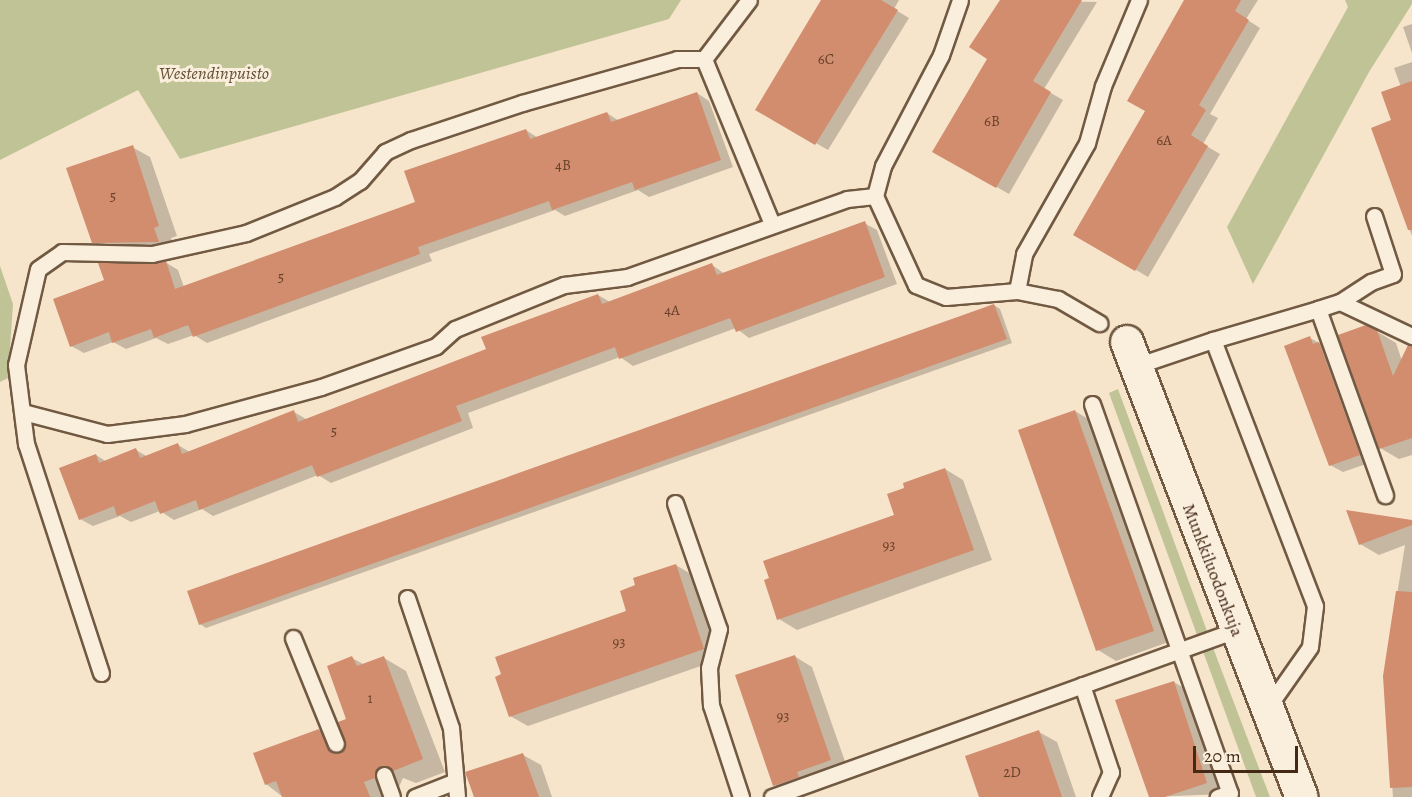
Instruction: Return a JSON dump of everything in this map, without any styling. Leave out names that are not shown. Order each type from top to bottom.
[{"type":"street","name":"Munkkiluodonkuja","points":[[1132,354],[1302,797]]},
{"type":"lane","points":[[704,59],[749,0]]},
{"type":"lane","points":[[960,0],[941,55],[883,166],[875,196],[916,285],[946,297],[1017,291],[1058,299],[1099,323]]},
{"type":"lane","points":[[1017,291],[1024,254],[1087,143],[1104,86],[1140,0]]},
{"type":"lane","points":[[101,673],[37,480],[23,412],[16,365],[38,269],[62,252],[152,255],[246,233],[335,197],[360,181],[385,152],[411,140],[522,103],[677,59],[704,59]]},
{"type":"lane","points":[[704,59],[772,224]]},
{"type":"lane","points":[[23,412],[107,434],[184,424],[321,387],[436,346],[454,329],[564,285],[627,277],[847,199],[875,196]]},
{"type":"lane","points":[[1132,354],[1213,340],[1318,309],[1340,302],[1371,282],[1393,274],[1374,216]]},
{"type":"lane","points":[[1340,302],[1412,336]]},
{"type":"lane","points":[[1318,309],[1385,495]]},
{"type":"lane","points":[[1213,340],[1315,606],[1310,646],[1269,707]]},
{"type":"lane","points":[[1092,404],[1230,793],[1218,797]]},
{"type":"lane","points":[[675,503],[719,629],[709,668],[711,705],[741,797]]},
{"type":"lane","points":[[407,598],[451,728],[455,790],[415,797]]},
{"type":"lane","points":[[772,797],[1236,630]]},
{"type":"lane","points":[[293,638],[336,744]]},
{"type":"lane","points":[[1082,685],[1111,772],[1100,797]]},
{"type":"lane","points":[[384,775],[392,797]]},
{"type":"green space","name":"Westendinpuisto","points":[[0,0],[681,0],[669,19],[180,159],[138,90],[0,160]]},
{"type":"green space","points":[[1345,0],[1412,0],[1412,4],[1369,72],[1253,284],[1227,227],[1348,7]]},
{"type":"green space","points":[[0,266],[13,304],[8,378],[0,382]]},
{"type":"green space","points":[[1118,389],[1270,797],[1256,797],[1109,393]]},
{"type":"building","points":[[821,0],[881,0],[898,10],[815,145],[755,110]]},
{"type":"building","points":[[1000,0],[1082,0],[1033,81],[1051,92],[996,188],[932,152],[987,59],[969,47]]},
{"type":"building","points":[[1184,0],[1241,0],[1235,11],[1249,20],[1199,105],[1206,110],[1191,135],[1208,146],[1135,271],[1073,235],[1145,111],[1127,101]]},
{"type":"building","points":[[1412,81],[1412,230],[1408,230],[1371,128],[1391,120],[1381,92]]},
{"type":"building","points":[[697,92],[721,160],[635,190],[632,182],[552,210],[549,201],[418,247],[420,254],[193,337],[188,325],[154,338],[151,329],[112,343],[109,332],[70,347],[53,299],[104,280],[98,263],[166,261],[175,289],[415,202],[404,171],[526,129],[530,139],[607,112],[611,122]]},
{"type":"building","points":[[133,145],[159,226],[154,228],[159,242],[92,243],[66,168]]},
{"type":"building","points":[[865,221],[885,277],[736,332],[730,318],[619,359],[615,347],[456,406],[462,421],[317,477],[312,465],[199,510],[196,500],[160,514],[155,501],[117,516],[114,506],[79,520],[59,468],[96,454],[99,463],[136,448],[140,458],[178,443],[182,454],[294,410],[298,422],[486,349],[481,337],[598,294],[602,304],[712,263],[717,275]]},
{"type":"building","points":[[994,304],[1007,339],[199,625],[187,591]]},
{"type":"building","points":[[1366,325],[1377,330],[1393,376],[1408,345],[1412,346],[1412,438],[1379,449],[1338,335]]},
{"type":"building","points":[[1310,336],[1313,344],[1319,342],[1360,455],[1329,466],[1284,346]]},
{"type":"building","points":[[1075,410],[1154,631],[1096,651],[1018,430]]},
{"type":"building","points":[[945,468],[974,550],[777,620],[764,580],[769,578],[763,561],[894,515],[887,494],[904,488],[903,483]]},
{"type":"building","points":[[1346,510],[1412,520],[1412,525],[1359,545]]},
{"type":"building","points":[[676,564],[704,649],[509,717],[495,677],[501,674],[495,657],[626,611],[620,591],[635,585],[633,578]]},
{"type":"building","points":[[1396,591],[1412,592],[1412,787],[1390,788],[1383,676]]},
{"type":"building","points":[[795,655],[831,760],[797,772],[799,777],[773,786],[735,675]]},
{"type":"building","points":[[352,656],[357,666],[384,656],[423,759],[393,771],[386,766],[377,768],[375,778],[364,782],[370,797],[282,797],[276,781],[265,785],[253,753],[319,729],[330,751],[343,750],[345,741],[338,722],[346,719],[327,666]]},
{"type":"building","points":[[1174,681],[1207,783],[1165,797],[1149,797],[1115,700]]},
{"type":"building","points":[[1039,730],[1062,797],[979,797],[965,756]]},
{"type":"building","points":[[523,753],[539,797],[474,797],[465,772]]}]
